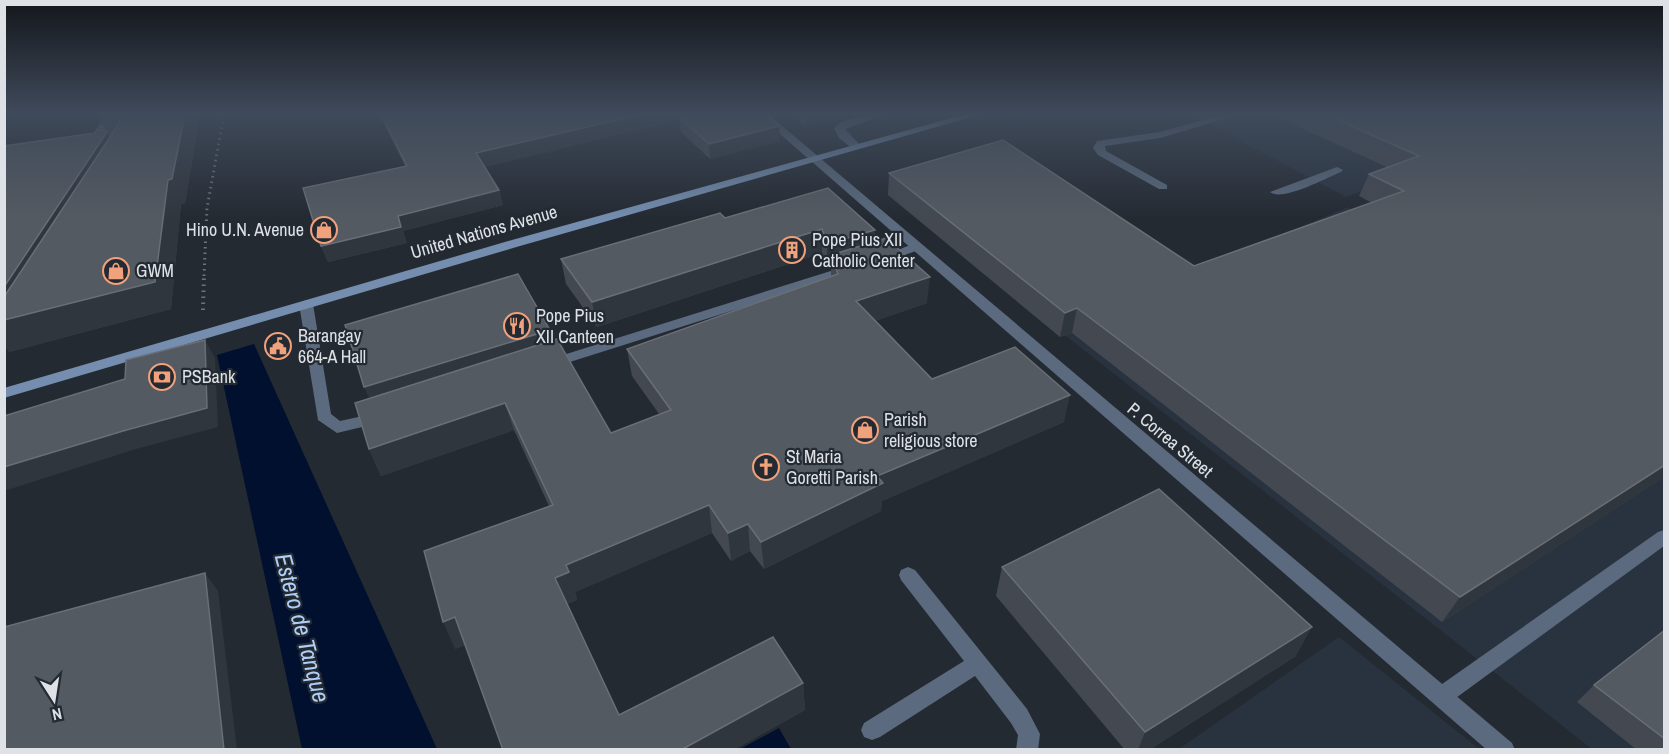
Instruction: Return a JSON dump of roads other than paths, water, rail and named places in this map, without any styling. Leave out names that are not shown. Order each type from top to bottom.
[{"type":"main road","name":"United Nations Avenue","points":[[4,393],[849,149]]},
{"type":"street","name":"P. Correa Street","points":[[801,149],[1504,750]]},
{"type":"street","points":[[1099,149],[1163,187]]},
{"type":"street","points":[[1276,192],[1286,191],[1337,170]]},
{"type":"street","points":[[540,366],[915,247]]},
{"type":"street","points":[[306,304],[324,416],[337,427],[391,413]]},
{"type":"street","points":[[1442,696],[1665,537]]},
{"type":"street","points":[[908,575],[1019,716],[1029,734],[1027,750]]},
{"type":"street","points":[[872,730],[977,664]]},
{"type":"water","name":"Estero de Tanque","points":[[254,344],[437,749],[302,749],[217,355]]},
{"type":"water","points":[[779,728],[791,749],[740,749]]},
{"type":"place","name":"Hino U.N. Avenue","points":[[324,230]]},
{"type":"place","name":"Pope Pius XII Catholic Center","points":[[792,250]]},
{"type":"place","name":"GWM","points":[[116,271]]},
{"type":"place","name":"Pope Pius XII Canteen","points":[[517,326]]},
{"type":"place","name":"Barangay 664-A Hall","points":[[278,346]]},
{"type":"place","name":"PSBank","points":[[162,377]]},
{"type":"place","name":"Parish religious store","points":[[865,430]]},
{"type":"place","name":"St Maria Goretti Parish","points":[[766,467]]}]
